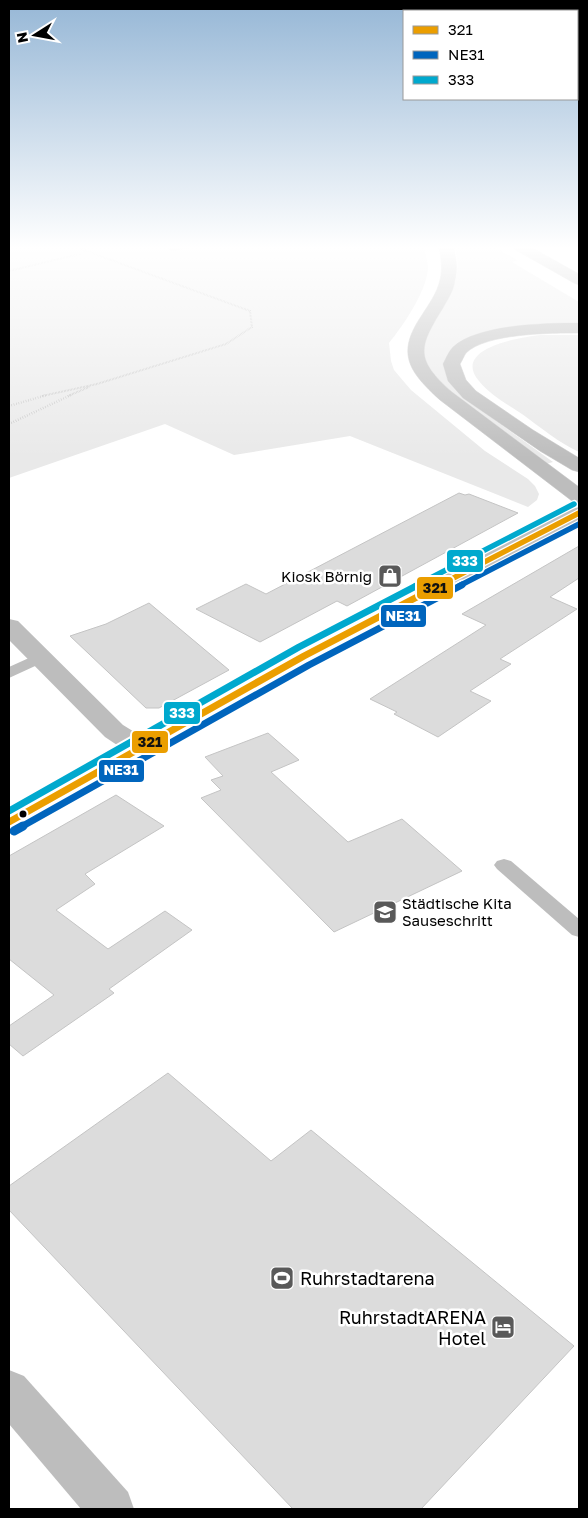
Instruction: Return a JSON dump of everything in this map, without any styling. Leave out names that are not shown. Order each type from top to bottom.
[{"type":"main road","points":[[430,317],[419,334],[414,348],[417,362],[429,381],[579,497]]},
{"type":"main road","points":[[579,328],[524,329],[474,341],[462,349],[454,358],[453,370],[457,381],[470,395],[547,448],[579,466]]},
{"type":"main road","points":[[9,626],[114,731],[139,747]]},
{"type":"main road","points":[[9,1391],[112,1509]]},
{"type":"street","points":[[9,822],[139,747],[304,656],[579,513]]},
{"type":"lane","points":[[9,673],[40,658]]},
{"type":"lane","points":[[504,865],[579,930]]},
{"type":"path","points":[[9,406],[97,384],[226,344],[252,327],[251,317]]},
{"type":"path","points":[[9,424],[97,384]]},
{"type":"shaded area","points":[[9,317],[408,317],[389,343],[394,370],[411,390],[485,451],[528,479],[535,486],[539,494],[537,500],[528,507],[350,436],[234,455],[165,424],[9,478]]},
{"type":"shaded area","points":[[437,317],[579,317],[579,325],[549,324],[453,349],[444,363],[447,378],[463,397],[553,462],[546,464],[479,414],[444,385],[432,371],[425,359],[424,347],[427,335]]},
{"type":"shaded area","points":[[541,335],[579,335],[579,452],[493,395],[479,381],[473,370],[474,360],[481,352],[492,346],[519,338]]},
{"type":"building","points":[[459,493],[469,494],[518,513],[347,606],[337,601],[260,642],[196,609],[246,584],[266,594]]},
{"type":"building","points":[[579,546],[579,578],[550,597],[577,609],[500,659],[511,664],[470,691],[491,701],[438,737],[394,714],[397,712],[370,699],[486,625],[462,614]]},
{"type":"building","points":[[149,603],[229,670],[159,708],[146,708],[70,636],[106,624]]},
{"type":"building","points":[[268,733],[299,760],[271,772],[348,842],[402,819],[462,871],[334,932],[201,798],[221,790],[211,780],[223,776],[205,757]]},
{"type":"building","points":[[116,795],[164,826],[85,874],[95,884],[56,910],[108,949],[165,911],[192,930],[109,989],[114,993],[23,1056],[9,1044],[9,1026],[54,995],[9,959],[9,856]]},
{"type":"building","name":"Ruhrstadtarena","points":[[168,1073],[271,1161],[311,1130],[574,1346],[421,1509],[293,1509],[9,1210],[9,1186]]},
{"type":"transit line","name":"333","points":[[9,811],[299,647],[574,504]]},
{"type":"transit line","name":"321","points":[[9,822],[304,656],[579,513]]},
{"type":"transit line","name":"NE31","points":[[14,831],[309,665],[579,524]]},
{"type":"place","name":"Kiosk Börnig","points":[[390,576]]},
{"type":"place","name":"Städtische Kita Sauseschritt","points":[[385,912]]},
{"type":"place","name":"Ruhrstadtarena","points":[[282,1278]]},
{"type":"place","name":"RuhrstadtARENA Hotel","points":[[503,1327]]}]
